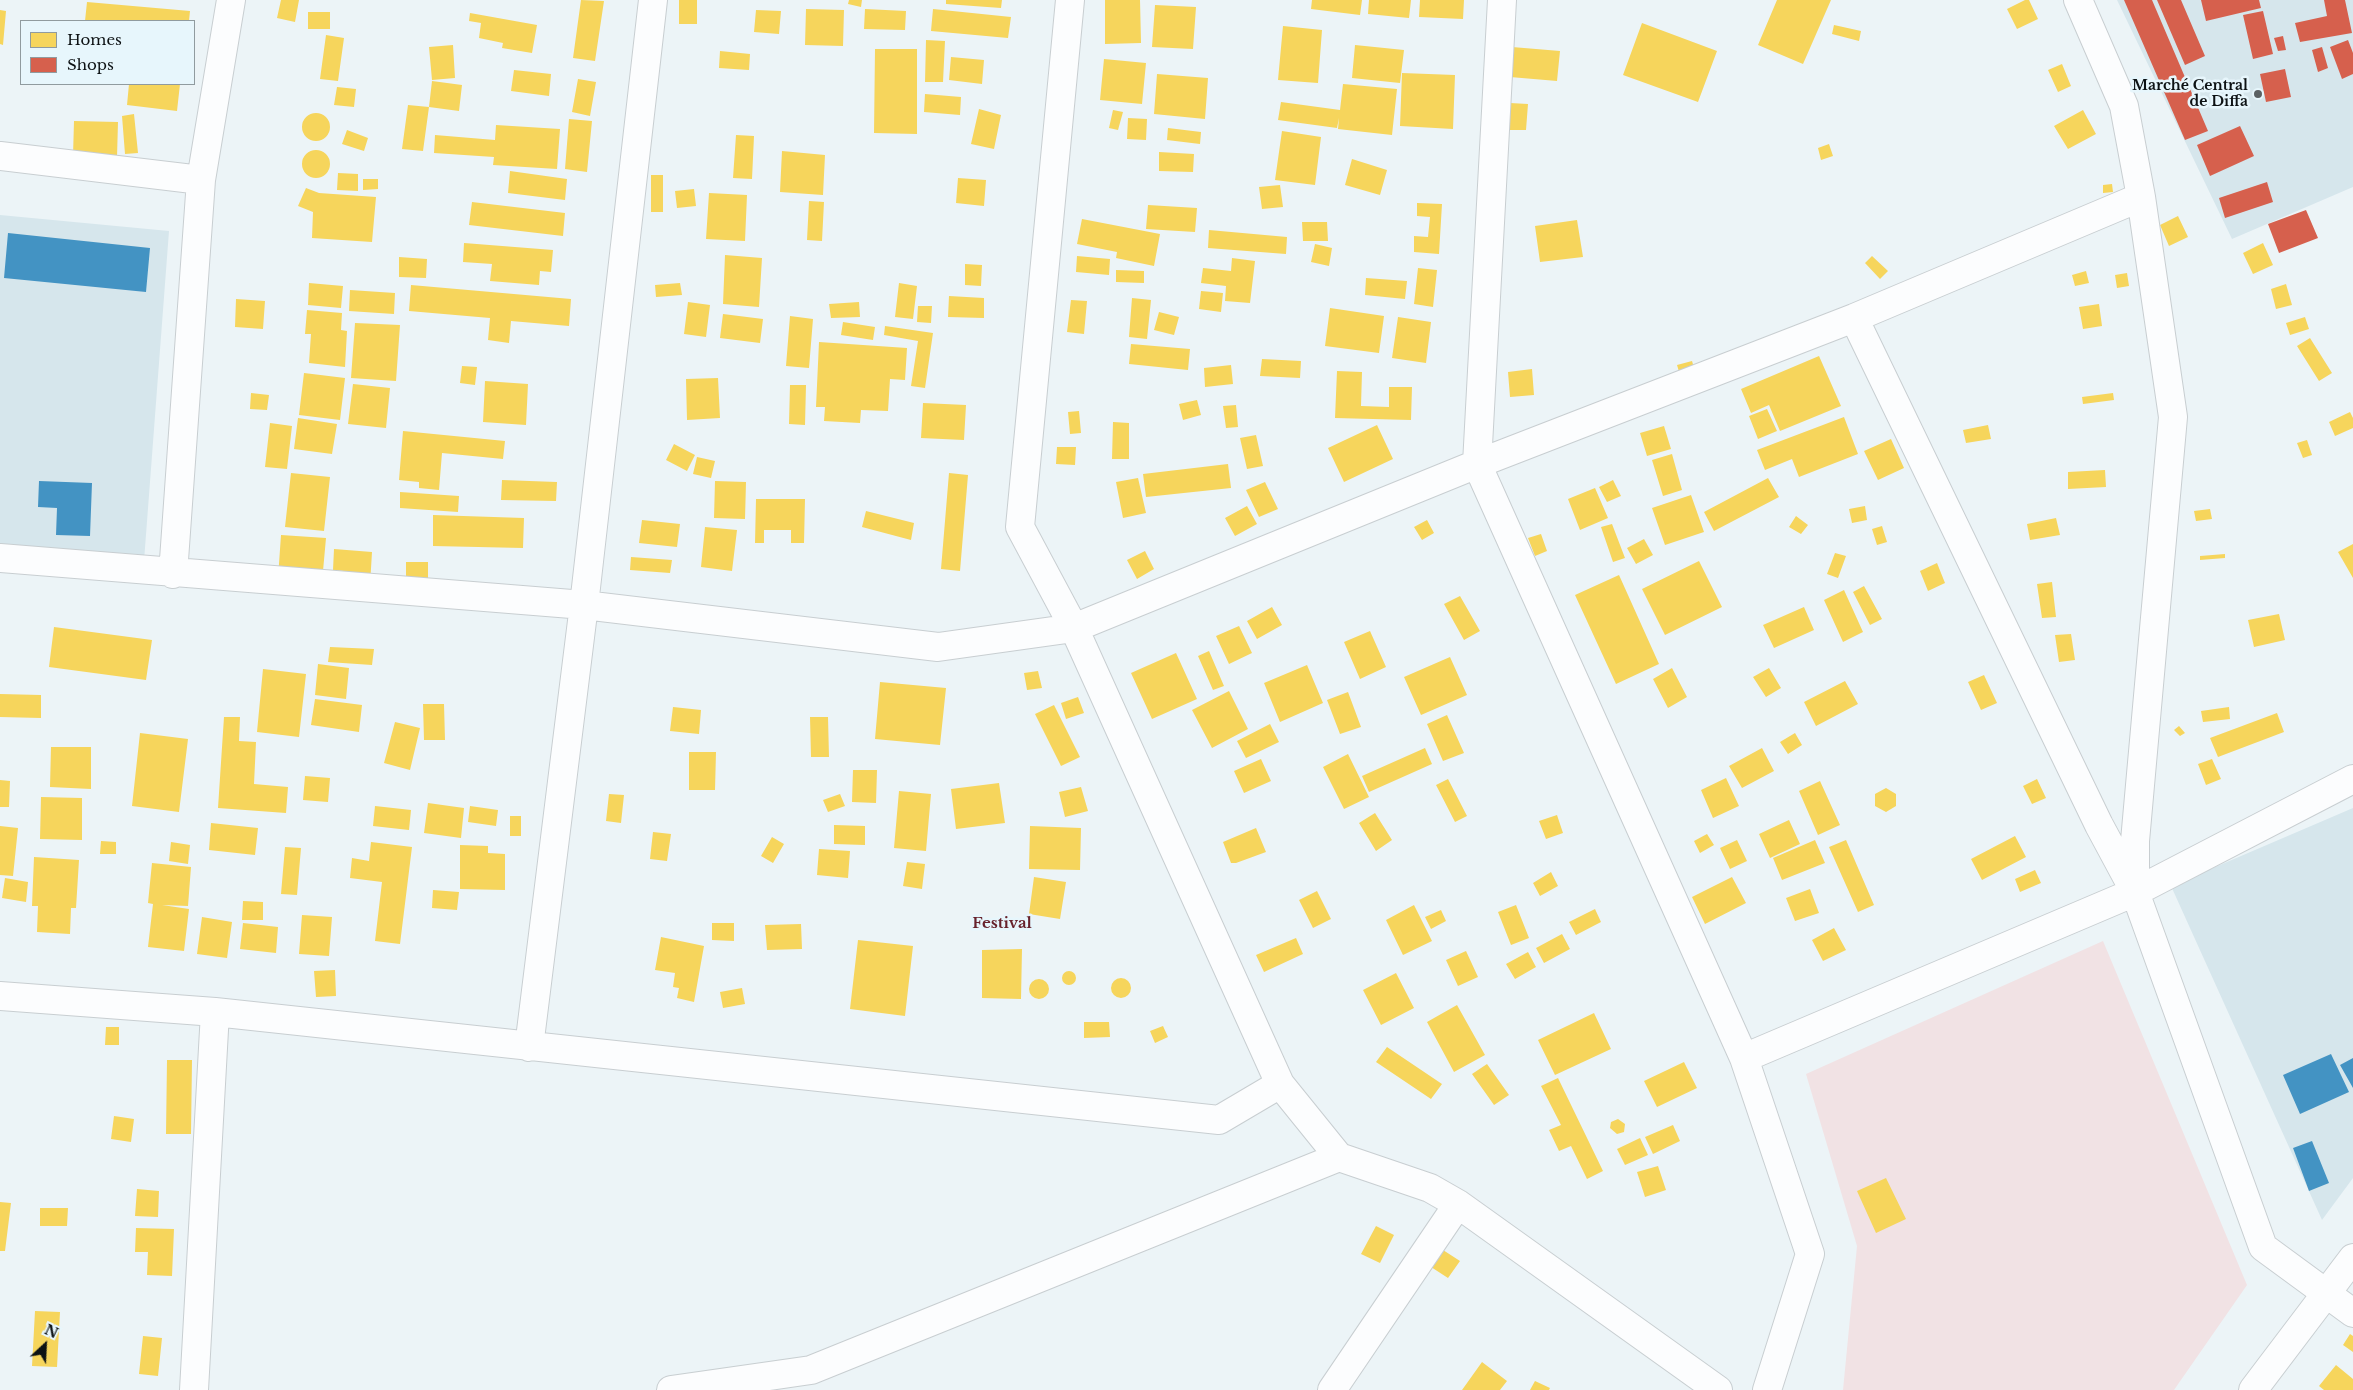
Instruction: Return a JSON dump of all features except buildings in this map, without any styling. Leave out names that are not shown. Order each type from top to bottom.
[{"type":"street","points":[[173,574],[201,180],[231,0]]},
{"type":"street","points":[[529,1047],[584,605],[654,0]]},
{"type":"street","points":[[1070,0],[1020,527],[1074,628],[1280,1084],[1339,1157],[1430,1188],[1458,1204],[1718,1390]]},
{"type":"street","points":[[1502,0],[1477,464],[1744,1058],[1810,1254],[1767,1390]]},
{"type":"street","points":[[2078,0],[2124,106],[2141,197],[2174,417],[2136,841],[2135,892]]},
{"type":"street","points":[[0,156],[201,180]]},
{"type":"street","points":[[0,558],[173,574],[584,605],[938,647],[1074,628],[1477,464],[1854,318],[2141,197]]},
{"type":"street","points":[[1854,318],[2099,825],[2135,892],[2263,1247],[2353,1313]]},
{"type":"street","points":[[1744,1058],[2135,892],[2353,779]]},
{"type":"street","points":[[0,996],[215,1012],[1219,1120],[1280,1084]]},
{"type":"street","points":[[194,1390],[215,1012]]},
{"type":"street","points":[[671,1390],[811,1370],[1339,1157]]},
{"type":"street","points":[[1332,1390],[1458,1204]]},
{"type":"street","points":[[2253,1390],[2353,1258]]},
{"type":"shaded area","name":"Marché Central de Diffa","points":[[2117,0],[2353,0],[2353,187],[2232,239]]},
{"type":"shaded area","points":[[0,215],[169,231],[144,561],[0,548]]},
{"type":"shaded area","points":[[2353,808],[2353,1178],[2322,1220],[2171,886]]},
{"type":"shaded area","points":[[2103,941],[2247,1285],[2174,1390],[1843,1390],[1857,1246],[1806,1074]]},
{"type":"place","name":"Marché Central de Diffa","points":[[2258,94]]},
{"type":"district","name":"Festival","points":[[1002,924]]}]
